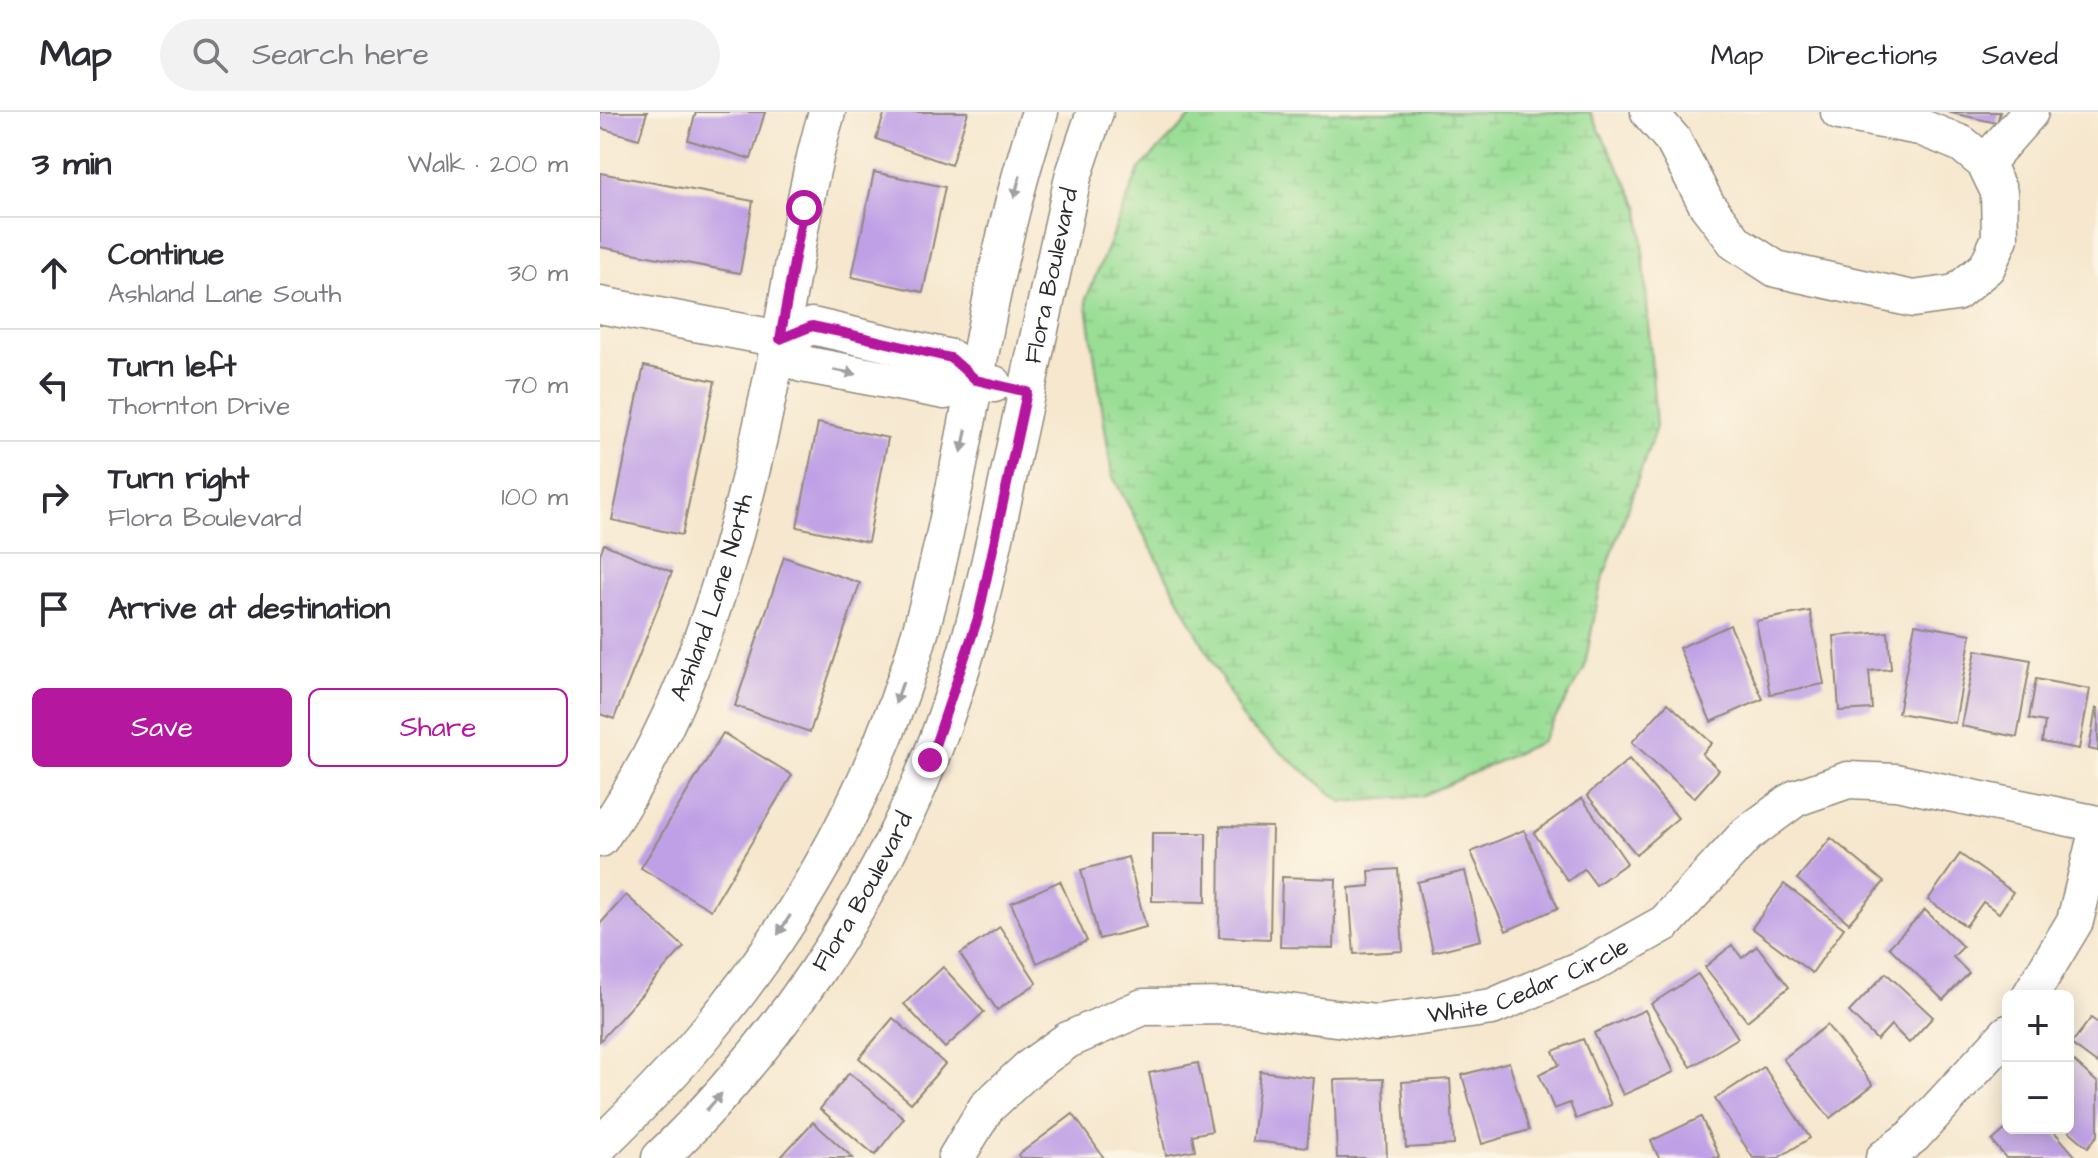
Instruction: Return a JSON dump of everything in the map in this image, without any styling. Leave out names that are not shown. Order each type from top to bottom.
[{"type":"street","name":"Ashland Lane North","points":[[600,839],[622,807],[663,731],[694,664],[717,602],[736,534],[780,339],[804,208],[827,112]]},
{"type":"street","name":"Flora Boulevard","points":[[600,1145],[655,1091],[741,988],[784,927],[847,817],[877,752],[921,629],[1006,227],[1040,112]]},
{"type":"street","name":"Flora Boulevard","points":[[660,1158],[741,1071],[783,1018],[834,944],[901,823],[930,760],[978,618],[1073,177],[1095,112]]},
{"type":"street","points":[[1649,112],[1673,140],[1707,205],[1736,243],[1776,269],[1913,299],[1956,293],[1987,267],[2000,238],[1999,192],[1985,163],[1962,144],[1920,127],[1839,112]]},
{"type":"street","points":[[1985,163],[2030,112]]},
{"type":"street","points":[[600,305],[780,339],[812,326],[951,358],[976,380],[1027,392]]},
{"type":"street","points":[[780,339],[802,364],[945,391],[976,380]]},
{"type":"street","points":[[886,380],[894,345]]},
{"type":"street","name":"White Cedar Circle","points":[[956,1158],[986,1108],[1029,1068],[1068,1040],[1143,1007],[1239,1006],[1376,1023],[1492,1007],[1590,965],[1665,923],[1747,834],[1796,798],[1848,780],[1896,782],[2098,826]]},
{"type":"street","points":[[2034,990],[2075,921],[2098,826]]},
{"type":"street","points":[[1884,1158],[1913,1136],[2002,1040]]},
{"type":"green space","points":[[1196,112],[1590,112],[1640,208],[1656,427],[1600,588],[1584,670],[1541,742],[1422,796],[1342,802],[1246,724],[1112,475],[1086,299],[1140,168]]},
{"type":"building","points":[[600,112],[647,112],[639,139],[600,128]]},
{"type":"building","points":[[696,112],[765,112],[751,159],[688,140]]},
{"type":"building","points":[[885,112],[968,112],[951,165],[876,139]]},
{"type":"building","points":[[1947,112],[2000,112],[1997,123]]},
{"type":"building","points":[[874,172],[945,187],[923,292],[852,277]]},
{"type":"building","points":[[600,173],[753,201],[740,273],[600,247]]},
{"type":"building","points":[[644,366],[715,381],[682,535],[612,520]]},
{"type":"building","points":[[818,423],[888,438],[868,542],[797,527]]},
{"type":"building","points":[[604,544],[672,572],[614,719],[600,714],[600,554]]},
{"type":"building","points":[[784,557],[860,583],[810,732],[735,706]]},
{"type":"building","points":[[1810,611],[1824,684],[1770,694],[1756,621]]},
{"type":"building","points":[[1915,624],[1971,634],[1955,723],[1898,713]]},
{"type":"building","points":[[1730,625],[1763,699],[1711,722],[1679,648]]},
{"type":"building","points":[[1888,632],[1891,669],[1869,671],[1872,709],[1839,711],[1834,636]]},
{"type":"building","points":[[1976,650],[2031,660],[2017,737],[1961,726]]},
{"type":"building","points":[[2036,679],[2090,689],[2079,749],[2042,742],[2045,722],[2029,719]]},
{"type":"building","points":[[1668,703],[1712,743],[1702,754],[1719,770],[1694,798],[1632,742]]},
{"type":"building","points":[[2098,708],[2098,751],[2089,749]]},
{"type":"building","points":[[723,733],[792,775],[711,910],[641,868]]},
{"type":"building","points":[[1629,759],[1678,818],[1636,854],[1587,795]]},
{"type":"building","points":[[1582,798],[1627,863],[1596,885],[1584,869],[1568,881],[1534,833]]},
{"type":"building","points":[[1220,826],[1272,827],[1270,939],[1219,937]]},
{"type":"building","points":[[1524,830],[1558,908],[1506,931],[1471,852]]},
{"type":"building","points":[[1152,833],[1206,833],[1206,902],[1152,901]]},
{"type":"building","points":[[1831,838],[1884,882],[1849,923],[1797,879]]},
{"type":"building","points":[[1960,854],[2013,892],[1999,913],[1983,902],[1966,926],[1928,900]]},
{"type":"building","points":[[1128,857],[1146,927],[1099,939],[1081,870]]},
{"type":"building","points":[[1398,869],[1403,951],[1354,954],[1349,888],[1370,886],[1369,871]]},
{"type":"building","points":[[1465,871],[1481,940],[1433,952],[1417,882]]},
{"type":"building","points":[[1282,877],[1336,879],[1334,948],[1280,947]]},
{"type":"building","points":[[1060,881],[1087,941],[1037,963],[1011,903]]},
{"type":"building","points":[[1784,884],[1844,928],[1812,973],[1752,928]]},
{"type":"building","points":[[626,895],[684,947],[600,1041],[600,924]]},
{"type":"building","points":[[1925,910],[1963,947],[1953,957],[1969,973],[1943,1000],[1889,947]]},
{"type":"building","points":[[1000,927],[1037,983],[997,1010],[960,954]]},
{"type":"building","points":[[1732,945],[1742,958],[1757,946],[1789,987],[1747,1021],[1705,967]]},
{"type":"building","points":[[943,967],[984,1012],[945,1048],[904,1004]]},
{"type":"building","points":[[1886,973],[1933,1017],[1909,1043],[1891,1025],[1877,1040],[1849,1012]]},
{"type":"building","points":[[1698,974],[1738,1038],[1691,1067],[1651,1004]]},
{"type":"building","points":[[1645,1010],[1674,1072],[1623,1095],[1594,1033]]},
{"type":"building","points":[[893,1018],[945,1064],[911,1103],[859,1058]]},
{"type":"building","points":[[2091,1018],[2098,1023],[2098,1064],[2074,1046],[2074,1040]]},
{"type":"building","points":[[1827,1025],[1873,1085],[1830,1118],[1783,1059]]},
{"type":"building","points":[[1583,1039],[1611,1105],[1576,1119],[1570,1103],[1554,1109],[1539,1074],[1559,1065],[1553,1051]]},
{"type":"building","points":[[2074,1061],[2098,1083],[2098,1135],[2088,1147],[2073,1134]]},
{"type":"building","points":[[1509,1062],[1529,1130],[1482,1144],[1462,1075]]},
{"type":"building","points":[[1198,1063],[1212,1131],[1192,1135],[1195,1150],[1166,1155],[1149,1073]]},
{"type":"building","points":[[1764,1067],[1810,1138],[1778,1158],[1753,1158],[1715,1099]]},
{"type":"building","points":[[1260,1071],[1314,1078],[1307,1147],[1252,1141]]},
{"type":"building","points":[[849,1073],[904,1118],[875,1155],[820,1109]]},
{"type":"building","points":[[1384,1079],[1387,1158],[1337,1158],[1334,1080]]},
{"type":"building","points":[[1450,1079],[1454,1145],[1406,1148],[1402,1082]]},
{"type":"building","points":[[1073,1114],[1104,1158],[1020,1158],[1018,1155]]},
{"type":"building","points":[[1701,1117],[1720,1158],[1659,1158],[1651,1141]]},
{"type":"building","points":[[813,1122],[853,1158],[780,1158]]},
{"type":"building","points":[[2002,1132],[2056,1134],[2077,1158],[2006,1158],[1992,1141]]},
{"type":"route","points":[[804,208],[780,339],[812,326],[845,333],[951,358],[976,380],[1027,392],[978,618],[930,760]]}]
